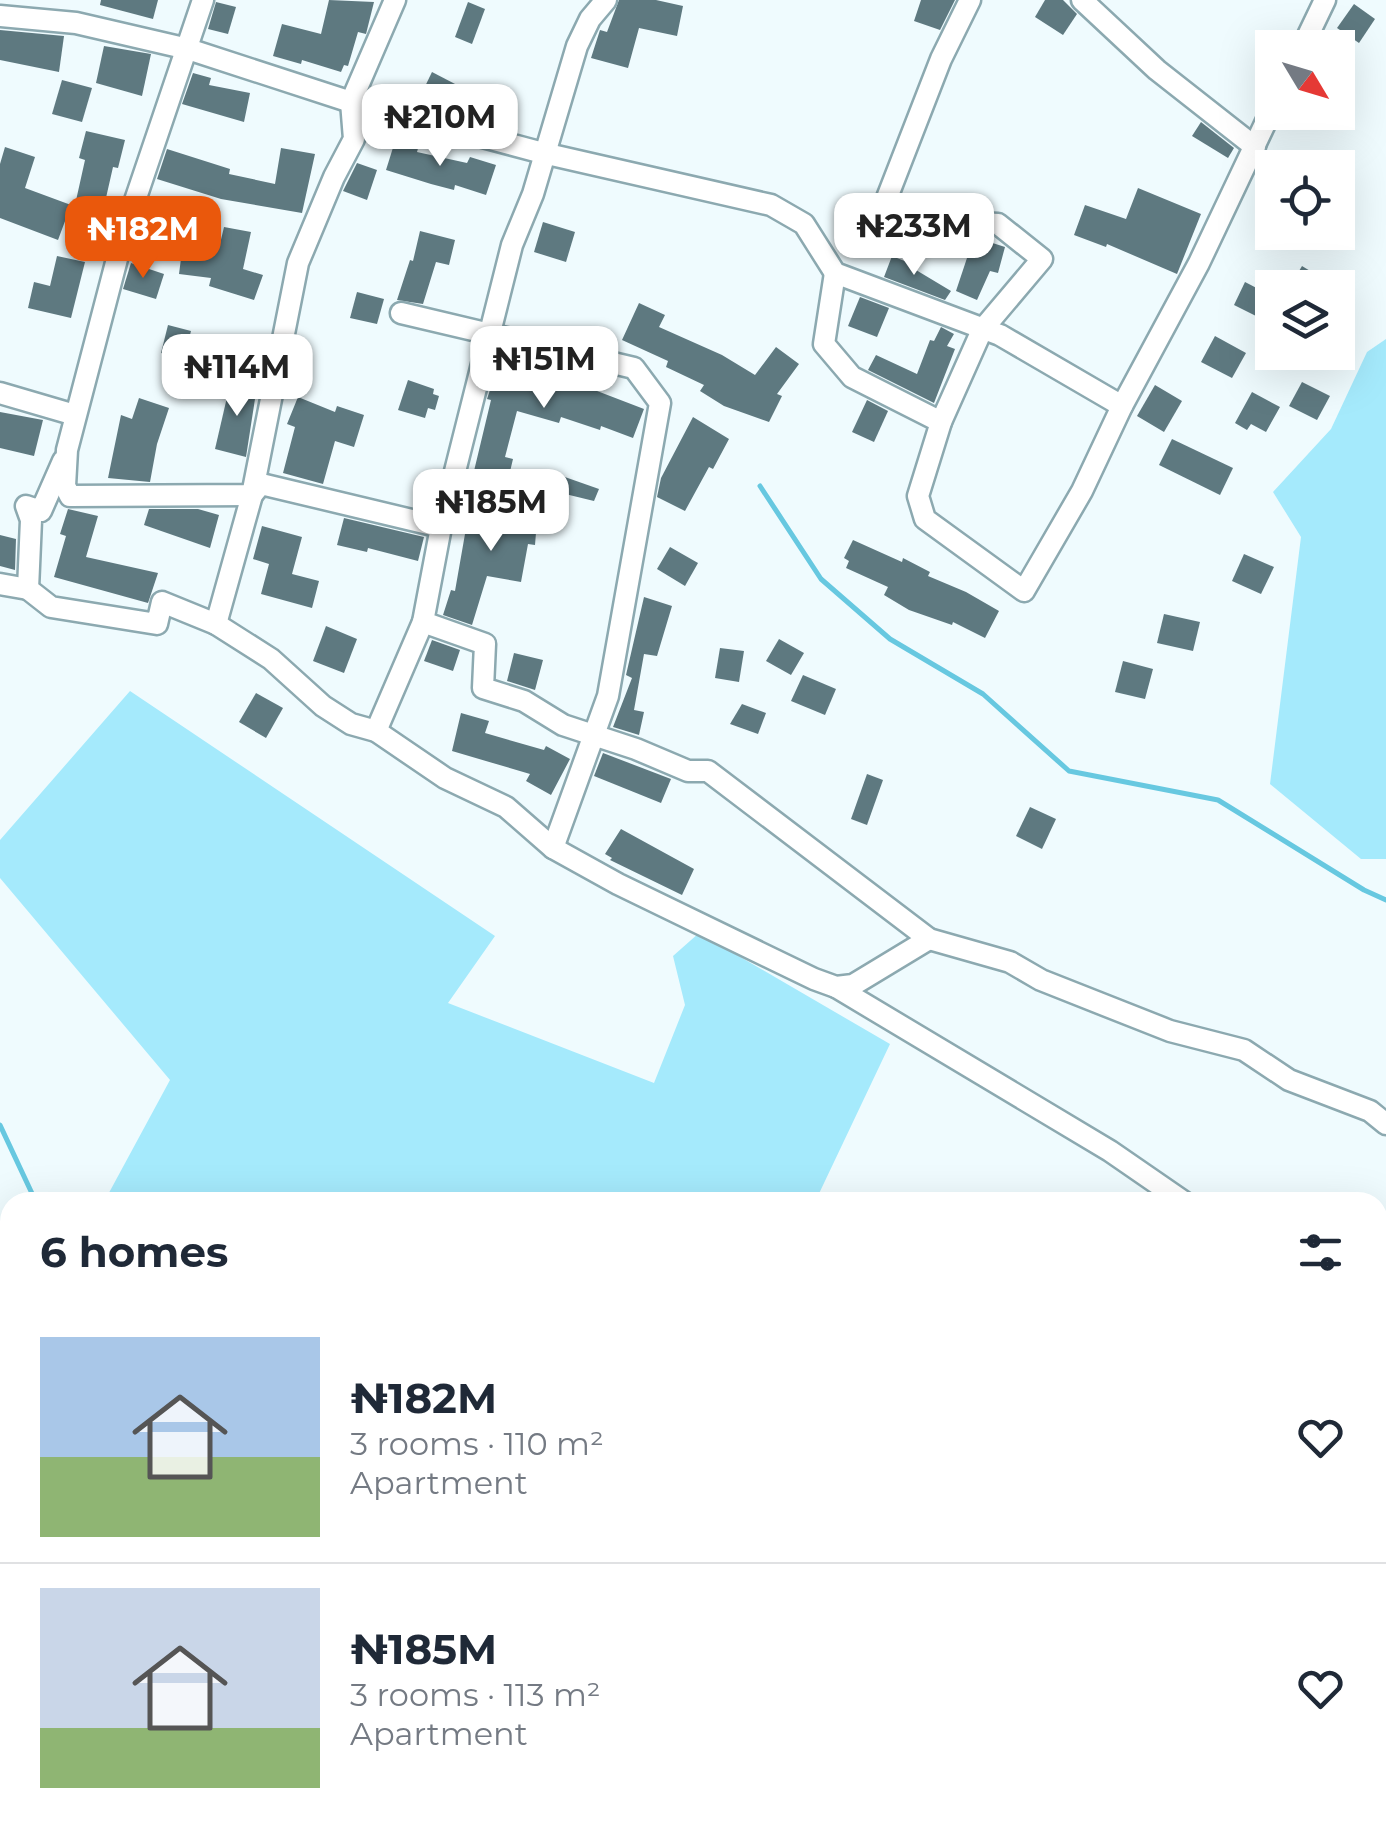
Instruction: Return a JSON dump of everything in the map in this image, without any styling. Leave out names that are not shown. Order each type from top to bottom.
[{"type":"street","points":[[28,589],[31,520],[26,506],[41,511],[67,450],[123,236],[203,0]]},
{"type":"street","points":[[216,624],[252,495],[298,263],[354,139],[351,102],[395,0]]},
{"type":"street","points":[[376,731],[422,622],[441,527],[512,244],[533,194],[577,46],[590,19],[606,0]]},
{"type":"street","points":[[970,0],[941,59],[885,203],[894,212],[917,220],[998,224],[1042,258],[982,330],[941,422],[918,496],[925,519],[1024,591],[1082,491],[1263,130]]},
{"type":"street","points":[[1082,0],[1157,70],[1255,147]]},
{"type":"street","points":[[1311,30],[1325,0]]},
{"type":"street","points":[[0,16],[76,23],[188,48],[351,102],[544,153],[772,205],[804,224],[834,273],[1000,335],[1122,406]]},
{"type":"street","points":[[834,273],[824,344],[852,377],[941,422]]},
{"type":"street","points":[[401,313],[634,368],[660,403],[608,696],[552,848]]},
{"type":"street","points":[[0,393],[75,415]]},
{"type":"street","points":[[67,450],[66,486],[70,496],[252,495]]},
{"type":"street","points":[[252,495],[261,484],[441,527]]},
{"type":"street","points":[[0,584],[28,589],[51,607],[157,624],[162,602],[216,624],[271,660],[323,706],[351,724],[376,731],[445,778],[506,807],[552,848],[814,980],[836,987],[1110,1151],[1169,1192]]},
{"type":"street","points":[[422,622],[485,644],[484,688],[524,701],[562,725],[688,771],[708,771],[929,939],[1010,962],[1041,980],[1170,1031],[1244,1050],[1289,1080],[1370,1111],[1386,1124]]},
{"type":"street","points":[[836,987],[853,985],[929,939]]},
{"type":"shaded area","points":[[1386,339],[1386,859],[1361,859],[1270,784],[1301,537],[1273,492],[1331,429],[1367,352]]},
{"type":"shaded area","points":[[130,691],[495,936],[448,1003],[654,1083],[685,1005],[673,956],[699,933],[890,1044],[820,1192],[109,1192],[170,1080],[0,878],[0,840]]},
{"type":"building","points":[[101,0],[158,0],[153,19],[100,5]]},
{"type":"building","points":[[329,0],[374,2],[366,34],[358,32],[348,66],[344,65],[341,72],[273,56],[282,24],[321,34]]},
{"type":"building","points":[[619,0],[656,0],[683,6],[677,36],[639,28],[628,68],[591,58],[600,30],[607,32]]},
{"type":"building","points":[[921,0],[955,0],[940,30],[914,21]]},
{"type":"building","points":[[1045,0],[1063,0],[1077,14],[1063,35],[1035,17]]},
{"type":"building","points":[[216,2],[236,7],[228,34],[208,29]]},
{"type":"building","points":[[468,2],[485,9],[472,44],[455,37]]},
{"type":"building","points":[[1354,4],[1375,19],[1359,43],[1355,40],[1355,30],[1337,28]]},
{"type":"building","points":[[0,30],[64,36],[59,72],[0,60]]},
{"type":"building","points":[[104,46],[151,54],[142,96],[96,83]]},
{"type":"building","points":[[432,72],[457,85],[444,112],[416,105]]},
{"type":"building","points":[[193,73],[211,78],[209,85],[250,93],[244,122],[182,104]]},
{"type":"building","points":[[62,80],[92,88],[82,122],[52,114]]},
{"type":"building","points":[[1201,122],[1234,148],[1228,158],[1192,136]]},
{"type":"building","points":[[86,131],[125,140],[118,168],[113,167],[103,211],[75,205],[85,160],[79,158]]},
{"type":"building","points":[[396,138],[419,145],[417,152],[467,163],[470,157],[496,165],[486,195],[386,170]]},
{"type":"building","points":[[5,147],[35,157],[25,188],[71,205],[58,240],[0,218],[0,164]]},
{"type":"building","points":[[281,148],[315,154],[302,213],[221,199],[157,179],[167,149],[230,169],[229,174],[275,184]]},
{"type":"building","points":[[357,163],[377,170],[367,200],[343,191]]},
{"type":"building","points":[[1138,188],[1201,214],[1177,274],[1107,244],[1106,247],[1074,235],[1085,205],[1126,219]]},
{"type":"building","points":[[543,222],[575,232],[566,262],[534,252]]},
{"type":"building","points":[[224,227],[251,232],[243,269],[263,275],[254,300],[209,286],[211,278],[179,274],[183,243],[219,248]]},
{"type":"building","points":[[420,231],[455,240],[449,265],[436,262],[423,304],[397,300]]},
{"type":"building","points":[[974,237],[1005,247],[998,273],[990,271],[977,300],[956,291]]},
{"type":"building","points":[[57,256],[85,262],[71,318],[28,308],[34,282],[50,286]]},
{"type":"building","points":[[892,256],[917,266],[916,270],[951,291],[945,300],[884,277]]},
{"type":"building","points":[[131,263],[164,274],[156,299],[123,289]]},
{"type":"building","points":[[1245,282],[1255,287],[1255,316],[1234,305]]},
{"type":"building","points":[[357,292],[384,299],[377,324],[350,318]]},
{"type":"building","points":[[860,297],[889,308],[877,337],[848,326]]},
{"type":"building","points":[[639,303],[665,315],[659,327],[722,355],[755,375],[776,347],[799,364],[777,394],[782,396],[769,422],[724,406],[700,391],[704,385],[666,367],[668,361],[622,340]]},
{"type":"building","points":[[168,325],[191,331],[184,359],[161,353]]},
{"type":"building","points":[[941,327],[954,334],[947,346],[955,349],[934,403],[868,370],[876,355],[917,374],[930,340],[934,341]]},
{"type":"building","points":[[1215,336],[1246,353],[1232,378],[1201,362]]},
{"type":"building","points":[[500,360],[644,409],[633,438],[601,426],[600,430],[561,417],[559,423],[517,411],[505,457],[513,459],[508,480],[474,471],[491,400],[487,399]]},
{"type":"building","points":[[231,380],[257,386],[246,457],[215,449]]},
{"type":"building","points":[[408,380],[434,389],[433,394],[439,396],[435,410],[428,408],[425,418],[398,410]]},
{"type":"building","points":[[1302,382],[1330,396],[1317,420],[1289,406]]},
{"type":"building","points":[[1155,385],[1182,401],[1164,432],[1137,416]]},
{"type":"building","points":[[1252,392],[1280,407],[1266,432],[1251,424],[1247,430],[1235,423]]},
{"type":"building","points":[[298,397],[335,412],[337,406],[364,415],[354,447],[335,441],[323,484],[283,473],[295,427],[287,424]]},
{"type":"building","points":[[139,398],[169,408],[150,482],[108,478],[121,415],[132,419]]},
{"type":"building","points":[[867,400],[888,411],[874,442],[852,432]]},
{"type":"building","points":[[0,412],[43,420],[34,456],[0,448]]},
{"type":"building","points":[[693,417],[729,439],[685,511],[657,497],[661,478]]},
{"type":"building","points":[[1172,439],[1233,468],[1220,495],[1159,465]]},
{"type":"building","points":[[562,476],[599,489],[594,501],[557,492]]},
{"type":"building","points":[[475,500],[510,510],[511,506],[538,508],[535,545],[528,544],[521,582],[487,576],[472,625],[443,615],[451,590],[455,591]]},
{"type":"building","points":[[68,509],[98,516],[86,557],[158,573],[148,603],[54,577],[66,536],[60,534]]},
{"type":"building","points":[[149,509],[198,509],[219,515],[210,548],[144,525]]},
{"type":"building","points":[[344,518],[424,537],[418,561],[368,548],[367,552],[337,545]]},
{"type":"building","points":[[262,526],[302,537],[292,574],[319,581],[312,608],[261,594],[269,564],[253,559]]},
{"type":"building","points":[[0,535],[16,539],[15,570],[0,566]]},
{"type":"building","points":[[853,540],[902,562],[903,558],[930,572],[928,576],[999,611],[985,638],[953,622],[952,625],[909,610],[884,595],[888,587],[846,568],[849,561],[844,558]]},
{"type":"building","points":[[670,547],[698,563],[685,586],[657,569]]},
{"type":"building","points":[[1244,554],[1274,567],[1261,594],[1232,581]]},
{"type":"building","points":[[644,597],[672,606],[657,656],[644,654],[634,710],[644,712],[639,735],[613,727],[632,678],[626,675]]},
{"type":"building","points":[[1164,614],[1200,622],[1193,651],[1157,643]]},
{"type":"building","points":[[326,626],[357,639],[344,673],[313,661]]},
{"type":"building","points":[[779,639],[804,653],[791,675],[766,661]]},
{"type":"building","points":[[432,640],[460,650],[453,671],[424,661]]},
{"type":"building","points":[[720,648],[744,651],[739,682],[715,678]]},
{"type":"building","points":[[514,653],[543,660],[535,690],[507,681]]},
{"type":"building","points":[[1123,661],[1153,669],[1145,699],[1115,692]]},
{"type":"building","points":[[803,675],[836,689],[825,715],[791,701]]},
{"type":"building","points":[[256,693],[283,708],[266,738],[239,722]]},
{"type":"building","points":[[742,704],[766,713],[758,734],[730,724]]},
{"type":"building","points":[[461,713],[489,721],[485,733],[544,750],[546,746],[570,759],[551,795],[526,781],[530,774],[452,751]]},
{"type":"building","points":[[603,753],[671,779],[661,803],[594,776]]},
{"type":"building","points":[[867,774],[883,780],[867,825],[851,819]]},
{"type":"building","points":[[1030,807],[1056,819],[1042,849],[1016,836]]},
{"type":"building","points":[[621,829],[694,869],[682,895],[610,860],[605,854]]},
{"type":"waterway","points":[[760,486],[821,579],[890,639],[983,694],[1069,771],[1218,800],[1386,900]]},
{"type":"waterway","points":[[0,1125],[31,1192]]}]
